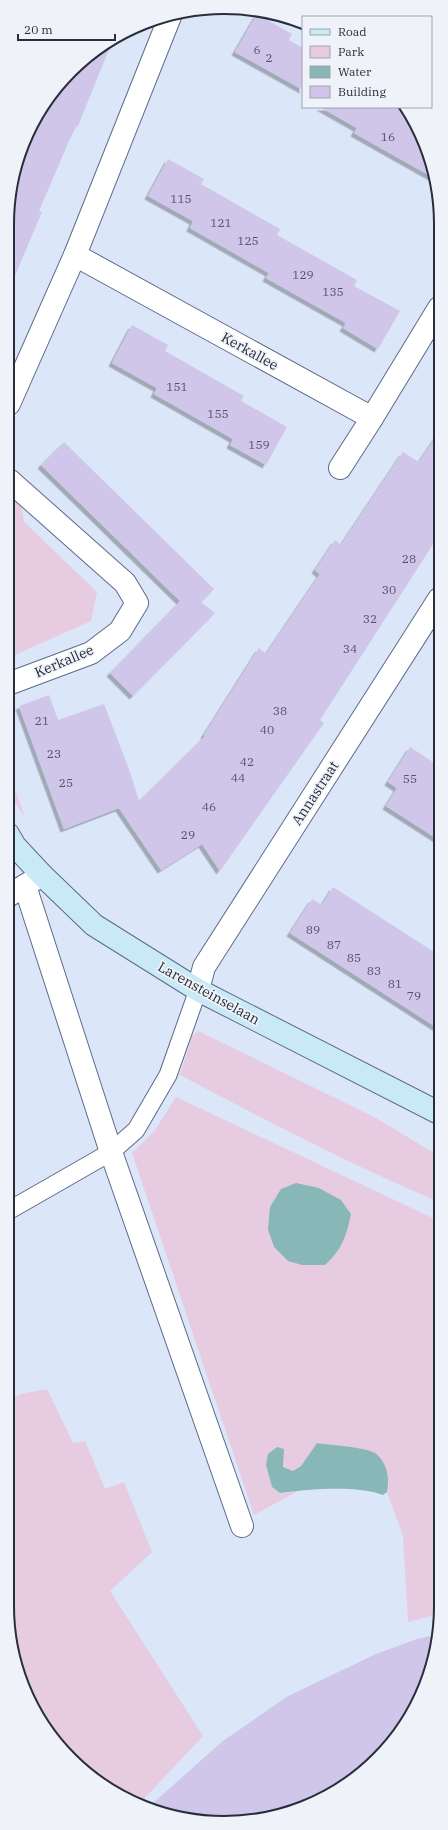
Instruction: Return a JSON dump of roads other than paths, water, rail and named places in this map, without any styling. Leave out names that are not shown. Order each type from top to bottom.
[{"type":"main road","name":"Larensteinselaan","points":[[14,844],[25,886],[94,925],[198,990],[434,1110]]},
{"type":"street","points":[[14,393],[75,255],[168,22]]},
{"type":"street","name":"Kerkallee","points":[[75,255],[372,418]]},
{"type":"street","points":[[340,468],[434,316]]},
{"type":"street","name":"Kerkallee","points":[[14,485],[125,583],[137,603],[120,631],[91,653],[14,682]]},
{"type":"street","name":"Annastraat","points":[[198,990],[204,967],[434,607]]},
{"type":"street","points":[[25,886],[111,1152],[242,1526]]},
{"type":"lane","points":[[14,1208],[111,1152],[136,1130],[168,1075],[198,990]]},
{"type":"water","points":[[296,1183],[319,1188],[341,1200],[351,1214],[347,1229],[336,1254],[325,1265],[302,1265],[288,1261],[274,1247],[268,1230],[270,1207],[281,1189]]},
{"type":"water","points":[[317,1443],[356,1448],[375,1453],[382,1461],[387,1471],[387,1492],[383,1495],[360,1490],[333,1489],[280,1493],[272,1487],[266,1465],[268,1454],[277,1447],[284,1449],[283,1467],[293,1471],[301,1466]]}]
